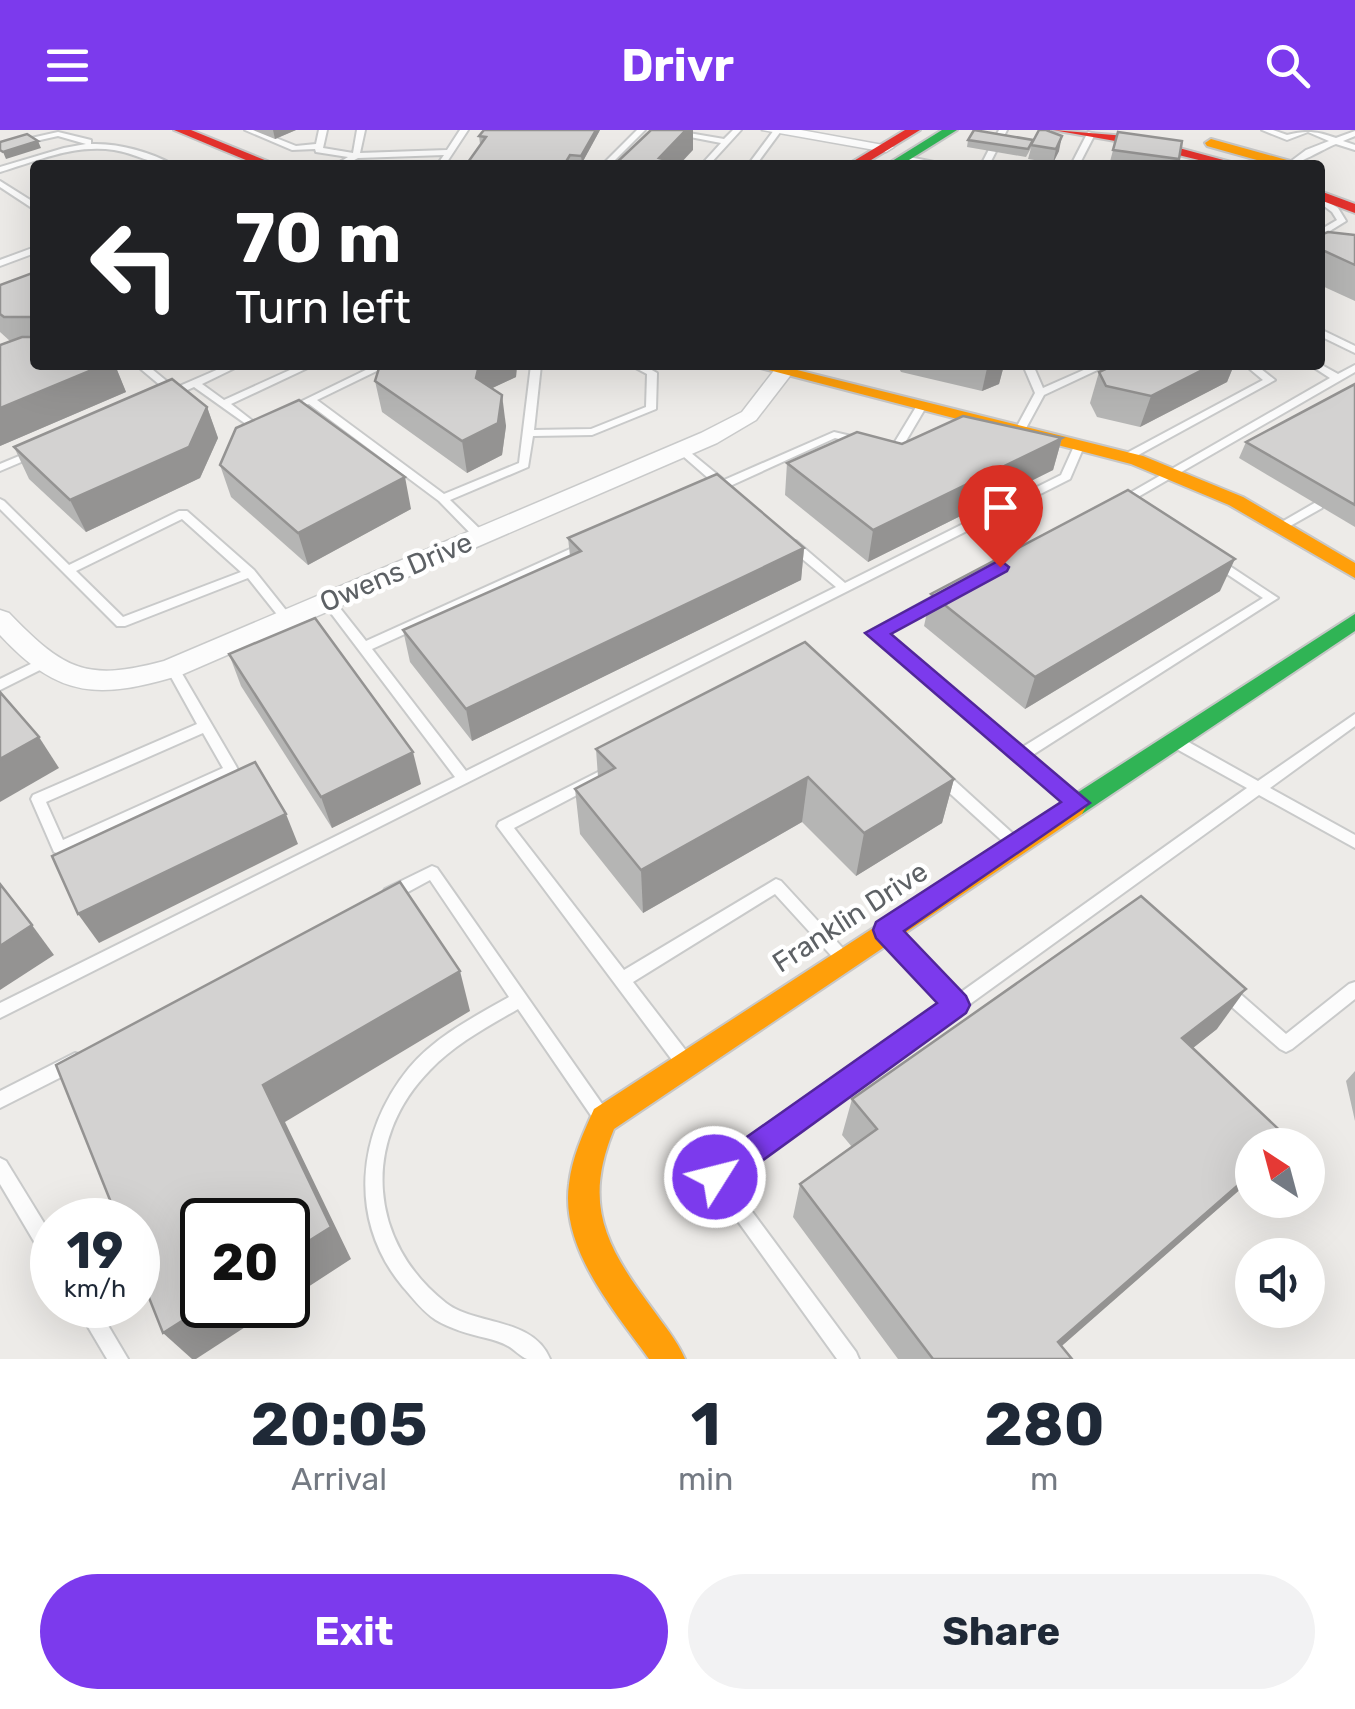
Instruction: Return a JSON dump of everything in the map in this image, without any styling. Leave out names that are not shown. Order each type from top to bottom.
[{"type":"street","points":[[183,130],[258,160]]},
{"type":"street","points":[[774,130],[817,133],[894,157],[950,130]]},
{"type":"street","points":[[894,157],[914,130]]},
{"type":"street","points":[[1058,130],[1205,160]]},
{"type":"street","points":[[1158,130],[1271,160]]},
{"type":"street","points":[[1325,177],[1355,187]]},
{"type":"street","points":[[1325,199],[1355,209]]},
{"type":"street","name":"Owens Drive","points":[[0,619],[41,664],[67,678],[97,684],[172,668],[681,450],[749,416],[786,370]]},
{"type":"street","points":[[795,370],[920,407],[1127,457],[1236,501],[1355,572]]},
{"type":"street","name":"Franklin Drive","points":[[669,1359],[598,1248],[586,1216],[580,1186],[585,1154],[604,1119],[684,1062],[1355,621]]},
{"type":"lane","points":[[249,130],[295,148],[320,146]]},
{"type":"lane","points":[[323,130],[319,150],[358,160],[450,152]]},
{"type":"lane","points":[[358,160],[361,130]]},
{"type":"lane","points":[[444,160],[464,130]]},
{"type":"lane","points":[[611,160],[641,130]]},
{"type":"lane","points":[[658,130],[726,142]]},
{"type":"lane","points":[[710,160],[738,130]]},
{"type":"lane","points":[[755,160],[774,130]]},
{"type":"lane","points":[[989,160],[1004,130]]},
{"type":"lane","points":[[1266,130],[1287,138],[1308,130],[1355,148]]},
{"type":"lane","points":[[0,147],[58,134],[128,149],[157,160]]},
{"type":"lane","points":[[1078,160],[1091,134]]},
{"type":"lane","points":[[1300,160],[1355,134]]},
{"type":"lane","points":[[31,160],[88,142]]},
{"type":"lane","points":[[0,170],[30,160]]},
{"type":"lane","points":[[0,182],[30,203]]},
{"type":"lane","points":[[1325,202],[1342,217],[1336,226],[1325,230]]},
{"type":"lane","points":[[1325,232],[1340,238]]},
{"type":"lane","points":[[0,262],[30,252]]},
{"type":"lane","points":[[1325,335],[1355,350]]},
{"type":"lane","points":[[1107,510],[1174,474],[1231,435],[1355,368]]},
{"type":"lane","points":[[146,370],[174,392]]},
{"type":"lane","points":[[157,399],[216,370]]},
{"type":"lane","points":[[224,404],[298,370]]},
{"type":"lane","points":[[296,406],[373,370]]},
{"type":"lane","points":[[443,499],[524,465],[535,370]]},
{"type":"lane","points":[[528,433],[592,432],[651,409],[652,373],[646,370]]},
{"type":"lane","points":[[1030,370],[1040,393]]},
{"type":"lane","points":[[1020,430],[1040,393],[1092,370]]},
{"type":"lane","points":[[1127,457],[1270,380],[1257,370]]},
{"type":"lane","points":[[1324,370],[1338,378]]},
{"type":"lane","points":[[195,383],[254,426],[268,420]]},
{"type":"lane","points":[[310,400],[443,499],[480,536]]},
{"type":"lane","points":[[705,494],[834,435],[896,449],[920,407]]},
{"type":"lane","points":[[0,1011],[1066,477],[1080,444]]},
{"type":"lane","points":[[0,468],[52,445]]},
{"type":"lane","points":[[681,450],[738,498]]},
{"type":"lane","points":[[1124,501],[1140,512]]},
{"type":"lane","points":[[0,503],[121,623],[250,573]]},
{"type":"lane","points":[[1279,527],[1318,505]]},
{"type":"lane","points":[[68,570],[182,514],[250,573],[287,619]]},
{"type":"lane","points":[[783,537],[844,588]]},
{"type":"lane","points":[[364,648],[597,542]]},
{"type":"lane","points":[[1021,755],[1272,598],[1206,555]]},
{"type":"lane","points":[[958,589],[876,633],[1078,803]]},
{"type":"lane","points":[[328,601],[464,778]]},
{"type":"lane","points":[[0,685],[41,664]]},
{"type":"lane","points":[[172,668],[206,726],[231,770],[60,848],[38,799],[206,726]]},
{"type":"lane","points":[[849,1359],[715,1177],[1355,720]]},
{"type":"lane","points":[[1173,740],[1355,842]]},
{"type":"lane","points":[[626,762],[504,826],[684,1062]]},
{"type":"lane","points":[[930,766],[1015,844]]},
{"type":"lane","points":[[380,900],[432,872],[604,1119]]},
{"type":"lane","points":[[622,980],[776,886],[843,957]]},
{"type":"lane","points":[[1114,892],[1128,905]]},
{"type":"lane","points":[[886,930],[956,1005]]},
{"type":"lane","points":[[1214,981],[1286,1044],[1355,989]]},
{"type":"lane","points":[[520,999],[438,1050],[400,1094],[377,1146],[373,1210],[386,1248],[411,1283],[445,1314],[509,1332],[540,1359]]},
{"type":"lane","points":[[0,1100],[86,1054]]},
{"type":"lane","points":[[0,1167],[30,1217]]},
{"type":"lane","points":[[98,1328],[118,1359]]},
{"type":"building","points":[[484,130],[596,130],[581,156],[570,155],[567,160],[470,160],[486,137],[479,136]]},
{"type":"building","points":[[651,130],[686,130],[659,158],[667,160],[619,160]]},
{"type":"building","points":[[974,130],[1033,140],[1028,149],[968,140]]},
{"type":"building","points":[[1039,130],[1062,136],[1056,149],[1031,145]]},
{"type":"building","points":[[1118,132],[1182,141],[1179,159],[1113,150]]},
{"type":"building","points":[[27,134],[38,141],[0,150],[0,142]]},
{"type":"building","points":[[1325,233],[1355,235],[1355,265],[1325,251]]},
{"type":"building","points":[[30,274],[30,317],[0,314],[0,285]]},
{"type":"building","points":[[30,337],[30,370],[92,370],[0,408],[0,345]]},
{"type":"building","points":[[378,370],[478,370],[476,378],[502,395],[498,423],[462,441],[375,381]]},
{"type":"building","points":[[1202,370],[1151,396],[1106,386],[1099,372]]},
{"type":"building","points":[[172,379],[207,407],[189,447],[70,500],[14,447]]},
{"type":"building","points":[[1355,384],[1355,505],[1246,442]]},
{"type":"building","points":[[299,400],[405,477],[298,533],[220,465],[236,428]]},
{"type":"building","points":[[963,416],[1062,438],[873,530],[787,463],[857,432],[902,444]]},
{"type":"building","points":[[717,474],[804,548],[466,709],[403,630],[581,551],[568,538]]},
{"type":"building","points":[[1128,490],[1235,559],[1035,677],[931,594]]},
{"type":"building","points":[[315,618],[413,752],[321,797],[229,654]]},
{"type":"building","points":[[805,642],[954,779],[864,833],[808,777],[641,870],[575,789],[615,768],[596,749]]},
{"type":"building","points":[[0,692],[39,737],[0,759]]},
{"type":"building","points":[[255,762],[286,814],[78,914],[52,856]]},
{"type":"building","points":[[400,882],[460,971],[263,1085],[331,1227],[310,1240],[310,1198],[180,1198],[180,1322],[163,1333],[160,1198],[109,1198],[56,1065]]},
{"type":"building","points":[[0,884],[32,925],[0,946]]},
{"type":"building","points":[[1141,896],[1246,989],[1182,1038],[1277,1128],[1235,1128],[1235,1188],[1058,1342],[1072,1359],[933,1359],[800,1184],[877,1129],[852,1099]]},
{"type":"traffic: fast","points":[[900,160],[951,130]]},
{"type":"traffic: fast","points":[[1074,807],[1355,621]]},
{"type":"traffic: slow","points":[[1211,143],[1271,160]]},
{"type":"traffic: slow","points":[[777,370],[1137,460],[1236,501],[1355,572]]},
{"type":"traffic: slow","points":[[669,1359],[609,1274],[585,1218],[583,1188],[589,1155],[604,1119],[1074,807]]},
{"type":"traffic: jam","points":[[180,130],[257,160]]},
{"type":"traffic: jam","points":[[863,160],[914,130]]},
{"type":"traffic: jam","points":[[1059,130],[1138,141],[1215,160]]},
{"type":"traffic: jam","points":[[1325,197],[1355,209]]},
{"type":"route","points":[[715,1177],[956,1005],[886,930],[1078,803],[876,633],[1000,567]]}]
